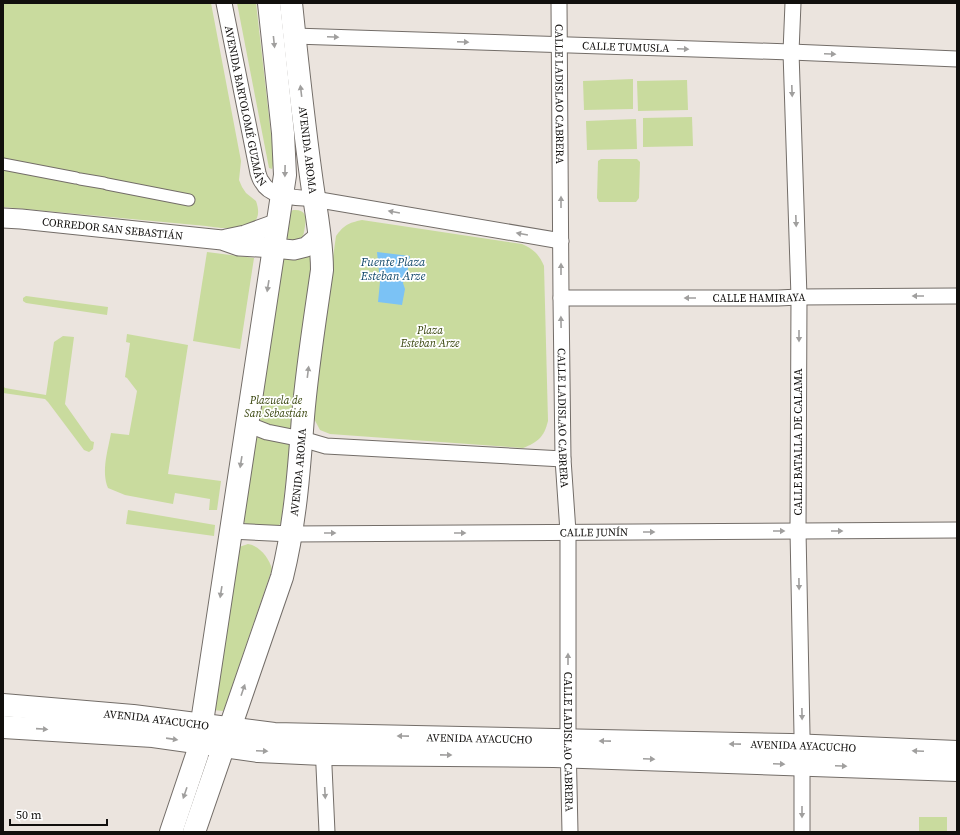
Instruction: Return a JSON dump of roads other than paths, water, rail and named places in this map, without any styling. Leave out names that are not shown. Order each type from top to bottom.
[{"type":"main road","name":"AVENIDA AROMA","points":[[171,832],[196,759],[283,195],[285,151],[269,3]]},
{"type":"main road","name":"AVENIDA AROMA","points":[[194,832],[282,577],[288,553],[302,439],[303,416],[322,270],[320,235],[314,199],[290,3]]},
{"type":"main road","name":"AVENIDA AYACUCHO","points":[[3,705],[133,716],[200,733],[227,737],[274,734],[322,744],[568,748],[802,755],[957,752]]},
{"type":"main road","name":"AVENIDA AYACUCHO","points":[[3,727],[153,736],[200,733]]},
{"type":"main road","name":"AVENIDA AYACUCHO","points":[[802,755],[957,770]]},
{"type":"street","name":"AVENIDA BARTOLOMÉ GUZMÁN","points":[[224,3],[258,173],[262,183],[272,192],[283,195]]},
{"type":"street","name":"CALLE LADISLAO CABRERA","points":[[559,3],[563,459],[568,532],[568,748],[570,832]]},
{"type":"street","name":"CALLE BATALLA DE CALAMA","points":[[793,3],[791,52],[799,297],[798,531],[802,832]]},
{"type":"street","name":"CALLE TUMUSLA","points":[[294,36],[791,52],[957,59]]},
{"type":"street","points":[[3,164],[189,200]]},
{"type":"street","points":[[283,195],[561,240]]},
{"type":"street","name":"CORREDOR SAN SEBASTIÁN","points":[[3,218],[222,240],[239,246],[294,250],[300,250],[306,247],[320,235]]},
{"type":"street","name":"CORREDOR SAN SEBASTIÁN","points":[[222,240],[245,235],[278,223]]},
{"type":"street","name":"CALLE HAMIRAYA","points":[[561,298],[957,296]]},
{"type":"street","points":[[247,424],[267,432],[302,439],[326,446],[563,459]]},
{"type":"street","name":"CALLE JUNÍN","points":[[230,531],[291,534],[957,530]]},
{"type":"street","points":[[322,744],[327,832]]},
{"type":"water","name":"Fuente Plaza Esteban Arze","points":[[377,252],[410,256],[407,275],[403,283],[405,289],[402,305],[378,302],[380,282]]},
{"type":"park label","name":"Plaza Esteban Arze","points":[[430,336]]},
{"type":"park label","name":"Plazuela de San Sebastián","points":[[276,406]]}]
